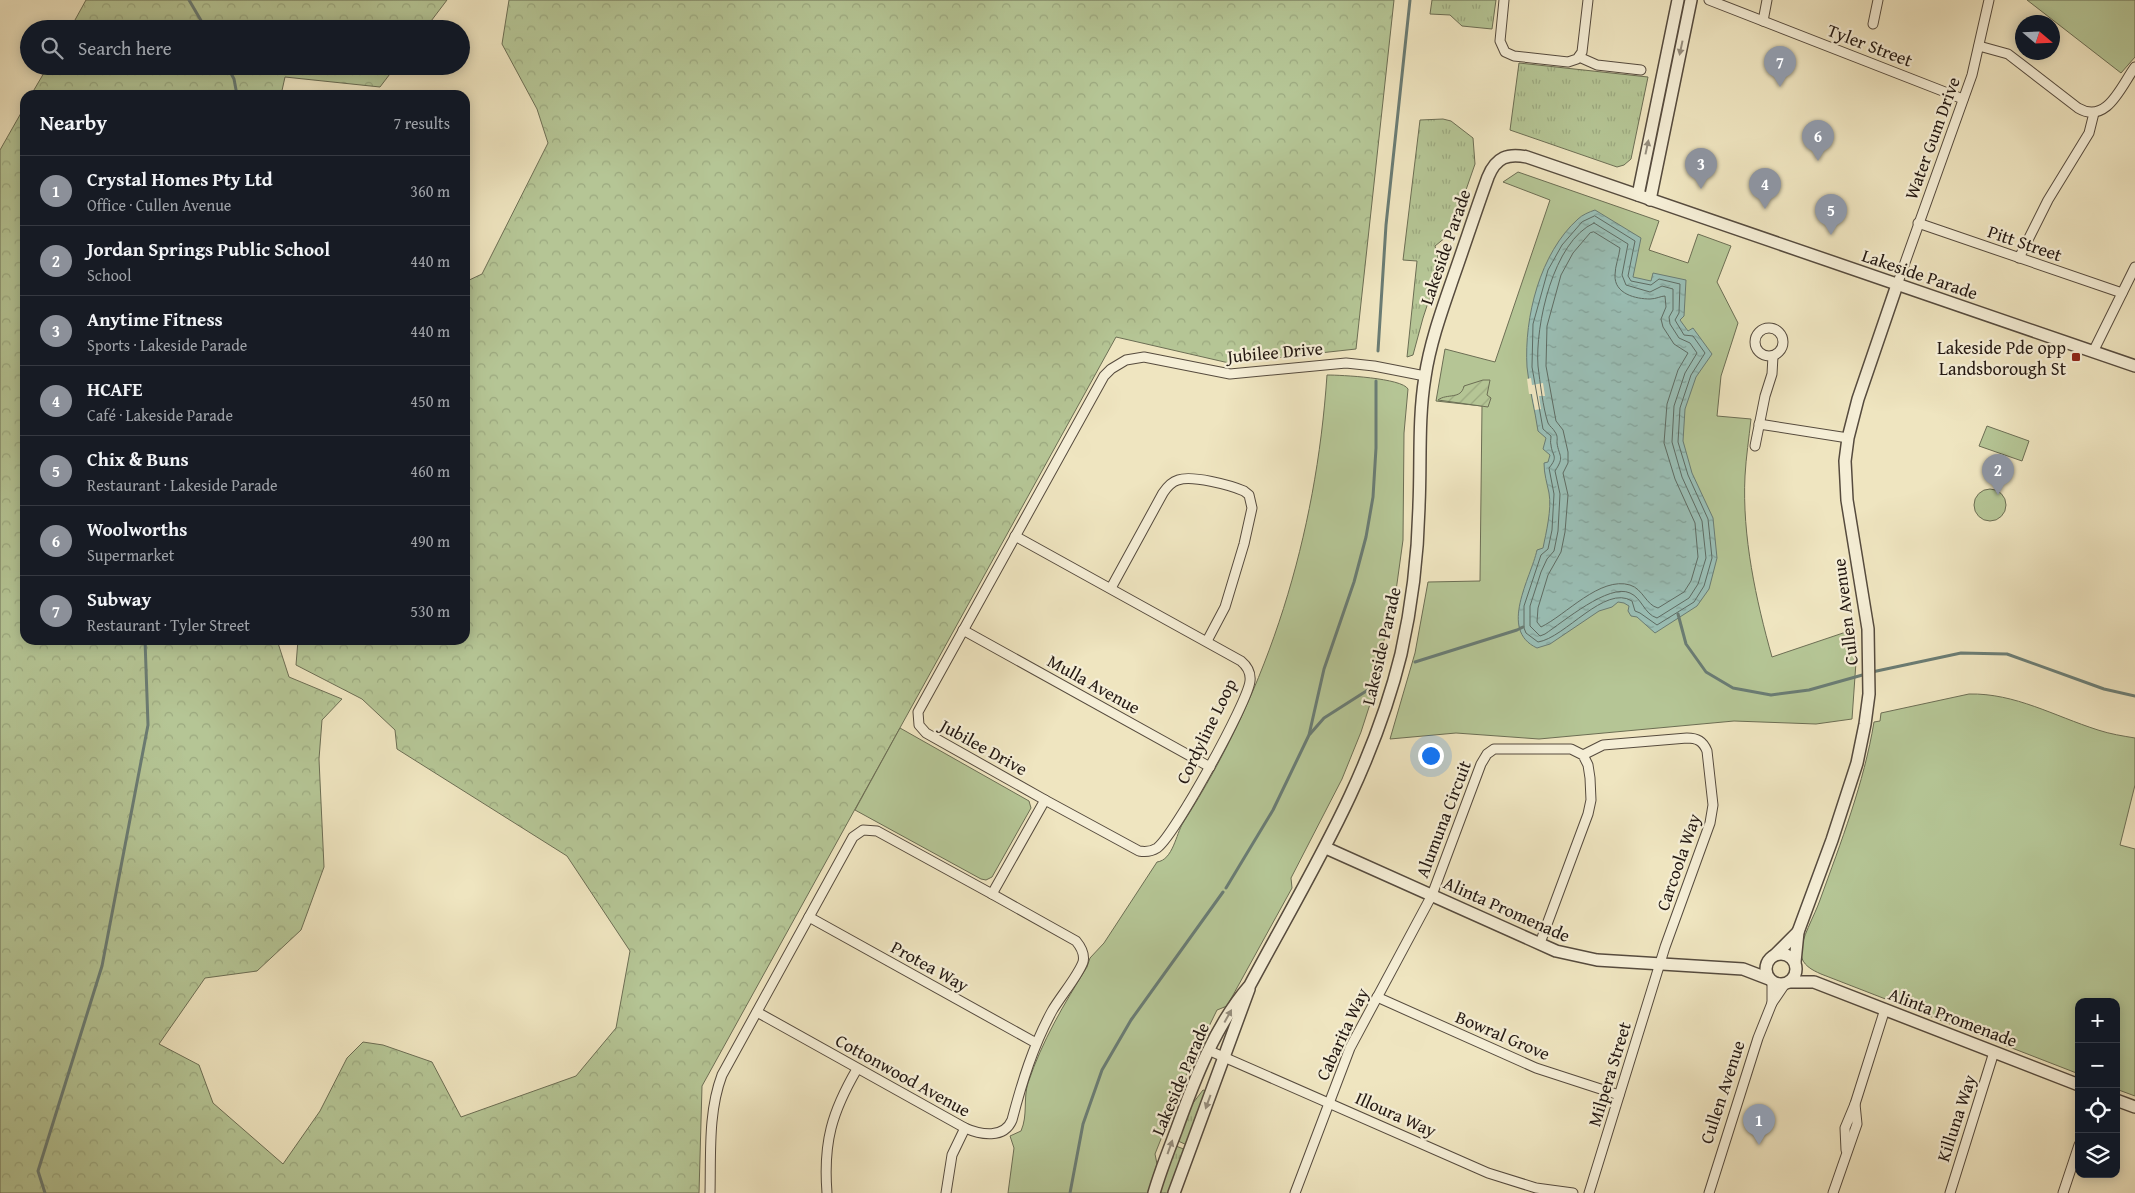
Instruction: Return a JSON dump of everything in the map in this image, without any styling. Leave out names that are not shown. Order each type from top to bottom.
[{"type":"street","points":[[1504,0],[1500,41],[1505,52],[1514,56],[1566,62],[1574,61],[1579,57],[1583,48],[1588,0]]},
{"type":"street","points":[[1638,195],[1678,0]]},
{"type":"street","points":[[1650,200],[1691,0]]},
{"type":"street","name":"Tyler Street","points":[[1709,0],[1963,99]]},
{"type":"street","points":[[1763,21],[1767,0]]},
{"type":"street","points":[[1873,24],[1878,0]]},
{"type":"street","name":"Water Gum Drive","points":[[1897,285],[1972,75],[1989,0]]},
{"type":"street","points":[[1979,46],[2008,54],[2078,108],[2094,113],[2109,105],[2135,66]]},
{"type":"street","points":[[1579,57],[1597,65],[1640,70]]},
{"type":"street","points":[[2019,258],[2048,200],[2089,133],[2094,113]]},
{"type":"street","name":"Lakeside Parade","points":[[1154,1193],[1183,1111],[1227,1016],[1238,998],[1250,985],[1326,848],[1354,791],[1373,745],[1394,680],[1413,589],[1418,536],[1420,424],[1425,376],[1445,301],[1488,176],[1492,166],[1499,159],[1516,155],[1527,157],[2135,366]]},
{"type":"street","name":"Pitt Street","points":[[1918,223],[2122,293]]},
{"type":"street","points":[[2093,352],[2135,268]]},
{"type":"street","name":"Cullen Avenue","points":[[1796,964],[1798,932],[1819,879],[1854,771],[1865,724],[1869,694],[1870,656],[1866,615],[1847,500],[1845,461],[1848,438],[1858,399],[1897,285]]},
{"type":"street","points":[[1755,446],[1772,374],[1773,356]]},
{"type":"street","name":"Jubilee Drive","points":[[1045,800],[926,734],[919,725],[918,719],[921,706],[1104,376],[1111,369],[1126,360],[1154,358],[1219,372],[1241,374],[1317,364],[1360,364],[1425,376]]},
{"type":"street","points":[[1759,424],[1848,438]]},
{"type":"street","points":[[1111,588],[1163,493],[1175,480],[1198,480],[1244,491],[1252,508],[1247,534],[1225,607],[1207,641]]},
{"type":"street","name":"Cordyline Loop","points":[[1015,536],[1241,660],[1248,669],[1250,678],[1237,713],[1210,767],[1162,844],[1151,851],[1139,851],[1131,848],[1045,800]]},
{"type":"street","name":"Mulla Avenue","points":[[963,630],[1210,767]]},
{"type":"street","name":"Carcoola Way","points":[[1583,755],[1603,745],[1687,738],[1698,739],[1707,751],[1713,804],[1712,819],[1660,964]]},
{"type":"street","name":"Alumuna Circuit","points":[[1432,895],[1481,764],[1487,754],[1494,749],[1564,749],[1577,751],[1583,755]]},
{"type":"street","points":[[1540,943],[1588,814],[1591,800],[1590,778],[1588,765],[1583,755]]},
{"type":"street","points":[[710,1193],[713,1111],[717,1088],[722,1075],[853,837],[867,829],[877,831],[992,894],[1045,800]]},
{"type":"street","name":"Alinta Promenade","points":[[1326,848],[1556,951],[1582,958],[1744,970],[1771,980]]},
{"type":"street","name":"Cottonwood Avenue","points":[[757,1012],[965,1128],[995,1134],[1001,1133],[1010,1126],[1036,1043],[1052,1010],[1083,962],[1083,951],[1076,941],[992,894]]},
{"type":"street","name":"Cabarita Way","points":[[1295,1193],[1350,1048],[1432,895]]},
{"type":"street","name":"Protea Way","points":[[809,918],[1036,1043]]},
{"type":"street","name":"Cullen Avenue","points":[[1773,956],[1798,932]]},
{"type":"street","points":[[1788,955],[1796,964],[1796,975],[1788,983],[1781,985],[1771,980],[1766,966],[1773,956],[1788,955]]},
{"type":"street","name":"Alinta Promenade","points":[[1744,970],[1773,956]]},
{"type":"street","name":"Milpera Street","points":[[1589,1193],[1660,964]]},
{"type":"street","name":"Alinta Promenade","points":[[1796,964],[1814,982]]},
{"type":"street","name":"Cullen Avenue","points":[[1771,980],[1772,1003]]},
{"type":"street","name":"Alinta Promenade","points":[[1788,983],[1814,982],[2075,1083]]},
{"type":"street","name":"Cullen Avenue","points":[[1709,1193],[1758,1038],[1772,1003],[1788,983]]},
{"type":"street","name":"Lakeside Parade","points":[[1174,1193],[1246,1001],[1250,985]]},
{"type":"street","name":"Bowral Grove","points":[[1376,997],[1536,1068],[1619,1096]]},
{"type":"street","points":[[1833,1193],[1846,1150],[1857,1124],[1855,1104],[1885,1009]]},
{"type":"street","name":"Illoura Way","points":[[1210,1051],[1510,1181],[1542,1189],[1573,1193]]},
{"type":"street","name":"Killuna Way","points":[[1950,1193],[1994,1052]]},
{"type":"street","points":[[826,1193],[827,1154],[831,1124],[841,1098],[857,1069]]},
{"type":"street","points":[[2120,1101],[2135,1107]]},
{"type":"street","points":[[946,1193],[952,1155],[965,1128]]},
{"type":"street","points":[[2064,1193],[2075,1158]]},
{"type":"green space","points":[[86,0],[447,0],[432,20],[75,20]]},
{"type":"green space","points":[[509,0],[1394,0],[1356,349],[1229,363],[1116,337],[702,1086],[699,1193],[0,1193],[0,150],[20,115],[20,645],[279,645],[289,677],[342,699],[322,720],[319,759],[324,867],[301,930],[257,971],[205,978],[159,1044],[199,1065],[213,1103],[283,1164],[320,1111],[347,1058],[363,1042],[383,1045],[432,1062],[461,1117],[576,1076],[616,1028],[630,951],[567,856],[397,749],[395,730],[362,699],[296,665],[298,645],[470,645],[470,280],[482,274],[548,143],[537,109],[502,44]]},
{"type":"green space","points":[[1432,0],[1496,0],[1492,29],[1462,26],[1450,15],[1430,14]]},
{"type":"green space","points":[[2027,0],[2135,0],[2135,57],[2121,73],[2060,26],[2060,15],[2046,15]]},
{"type":"green space","points":[[1519,63],[1648,77],[1631,159],[1624,165],[1617,167],[1510,130]]},
{"type":"green space","points":[[43,75],[389,75],[380,87],[285,77],[282,90],[34,90]]},
{"type":"green space","points":[[1443,119],[1451,121],[1473,138],[1475,164],[1451,233],[1435,246],[1440,266],[1413,355],[1407,357],[1417,261],[1403,260],[1420,120]]},
{"type":"green space","points":[[1518,172],[1659,221],[1649,250],[1688,263],[1698,234],[1731,246],[1717,282],[1738,323],[1721,376],[1717,416],[1751,419],[1745,476],[1746,522],[1751,568],[1766,635],[1772,657],[1849,631],[1855,636],[1856,662],[1852,719],[1816,724],[1734,721],[1539,739],[1456,733],[1390,739],[1415,653],[1428,582],[1480,581],[1482,406],[1436,401],[1445,349],[1495,362],[1550,200],[1503,182]]},
{"type":"green space","points":[[1327,375],[1395,382],[1408,389],[1404,433],[1403,540],[1391,627],[1386,632],[1379,661],[1382,667],[1361,732],[1342,779],[1291,878],[1292,888],[1227,1006],[1217,1010],[1192,1061],[1155,1154],[1157,1164],[1148,1193],[1008,1193],[1014,1148],[1010,1136],[1021,1131],[1028,1083],[1047,1038],[1087,967],[1090,958],[1104,943],[1157,862],[1167,857],[1170,852],[1183,823],[1214,771],[1241,718],[1264,664],[1284,608],[1300,552],[1312,494],[1321,435]]},
{"type":"green space","points":[[1483,380],[1490,380],[1487,395],[1491,398],[1488,407],[1438,400],[1457,395],[1464,386]]},
{"type":"green space","points":[[1987,426],[2029,441],[2022,461],[1979,446]]},
{"type":"green space","points":[[1990,489],[2001,494],[2006,505],[2001,516],[1990,521],[1979,516],[1974,505],[1979,494]]},
{"type":"green space","points":[[1969,694],[1986,695],[2018,701],[2098,730],[2135,738],[2135,785],[2120,845],[2135,849],[2135,1096],[2120,1090],[2120,998],[2075,998],[2075,1072],[1821,974],[1808,967],[1803,961],[1801,948],[1844,834],[1858,790],[1874,722],[1880,721],[1881,713]]},
{"type":"green space","points":[[900,728],[1029,801],[1031,808],[992,877],[986,880],[981,879],[855,810]]},
{"type":"green space","points":[[1203,1090],[1207,1091],[1187,1145],[1178,1141],[1190,1107]]},
{"type":"green space","points":[[1176,1146],[1186,1150],[1170,1193],[1159,1193]]},
{"type":"water","points":[[1595,210],[1641,238],[1633,277],[1651,281],[1653,273],[1686,280],[1684,316],[1680,320],[1688,331],[1693,328],[1712,354],[1696,377],[1685,409],[1683,441],[1692,473],[1713,518],[1717,558],[1709,589],[1697,606],[1655,633],[1637,617],[1631,616],[1628,611],[1629,606],[1618,602],[1612,607],[1599,611],[1550,644],[1537,648],[1526,640],[1520,629],[1518,616],[1524,589],[1537,550],[1543,548],[1546,535],[1550,499],[1544,463],[1548,462],[1550,455],[1543,449],[1546,438],[1538,431],[1529,383],[1527,367],[1528,328],[1537,287],[1554,249],[1578,219]]},
{"type":"pier","points":[[1531,378],[1532,385],[1543,383],[1545,396],[1539,396],[1541,409],[1535,410],[1532,394],[1529,394],[1527,379]]},
{"type":"waterway","points":[[189,0],[201,20]]},
{"type":"waterway","points":[[1378,351],[1386,225],[1410,0]]},
{"type":"waterway","points":[[232,75],[236,90]]},
{"type":"waterway","points":[[1226,888],[1273,810],[1309,735],[1324,669],[1354,582],[1366,537],[1373,497],[1376,448],[1376,381]]},
{"type":"waterway","points":[[1678,614],[1686,644],[1706,672],[1733,688],[1771,695],[1809,690],[1866,674]]},
{"type":"waterway","points":[[1415,662],[1523,627]]},
{"type":"waterway","points":[[45,1193],[38,1171],[102,966],[148,725],[145,645]]},
{"type":"waterway","points":[[1872,672],[1961,653],[2007,654],[2104,689],[2135,696]]},
{"type":"waterway","points":[[1310,734],[1324,718],[1371,688]]},
{"type":"waterway","points":[[1070,1193],[1083,1124],[1102,1070],[1131,1020],[1223,892]]},
{"type":"place","name":"Subway","points":[[1780,87]]},
{"type":"place","name":"Woolworths","points":[[1818,161]]},
{"type":"place","name":"Anytime Fitness","points":[[1701,189]]},
{"type":"place","name":"HCAFE","points":[[1765,209]]},
{"type":"place","name":"Chix & Buns","points":[[1831,235]]},
{"type":"place","name":"Lakeside Pde opp Landsborough St","points":[[2076,357]]},
{"type":"place","name":"Jordan Springs Public School","points":[[1998,495]]},
{"type":"place","name":"Crystal Homes Pty Ltd","points":[[1759,1145]]}]
